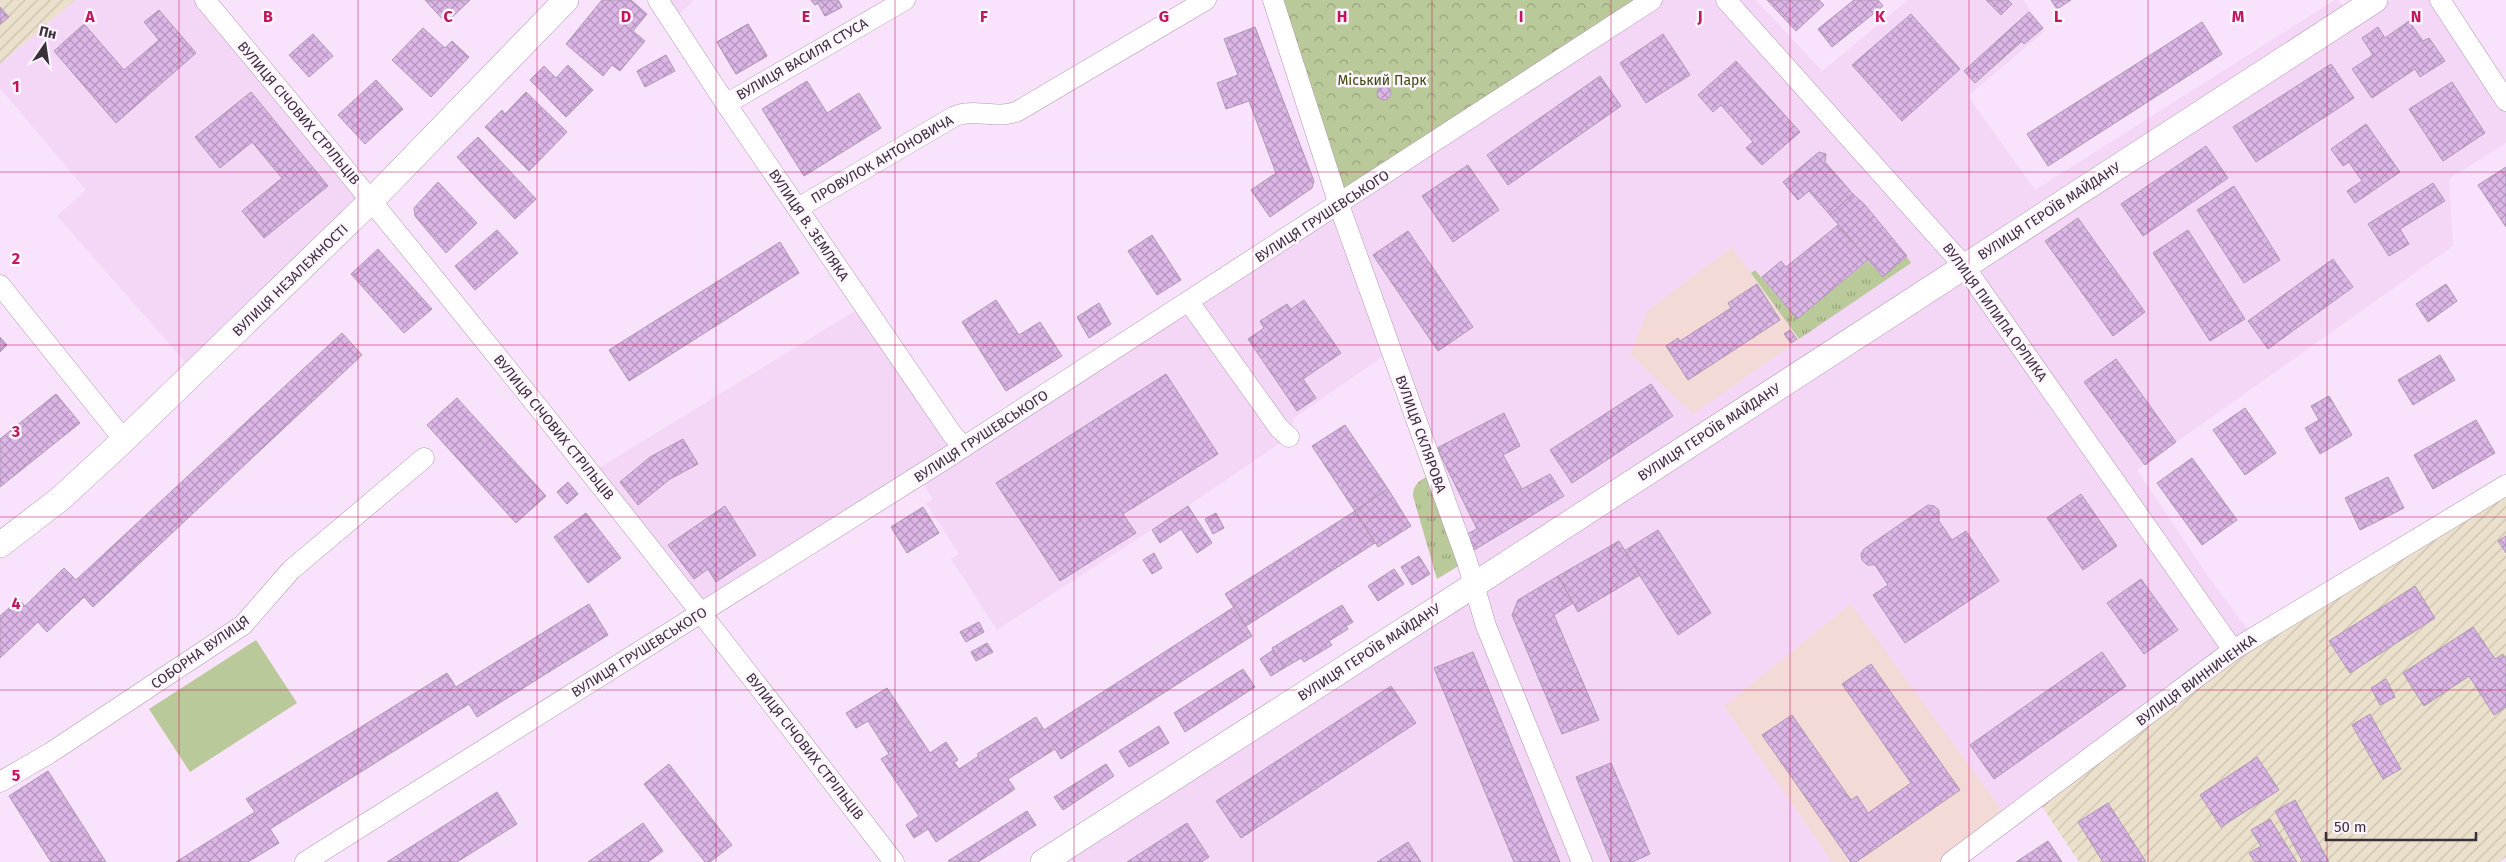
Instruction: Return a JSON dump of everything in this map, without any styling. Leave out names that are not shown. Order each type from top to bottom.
[{"type":"street","name":"ВУЛИЦЯ СІЧОВИХ СТРІЛЬЦІВ","points":[[205,0],[372,200],[702,612],[894,862]]},
{"type":"street","name":"ВУЛИЦЯ НЕЗАЛЕЖНОСТІ","points":[[0,545],[60,499],[124,440],[372,200],[566,0]]},
{"type":"street","name":"ВУЛИЦЯ В. ЗЕМЛЯКА","points":[[658,0],[726,104],[941,418],[964,447]]},
{"type":"street","name":"ВУЛИЦЯ ВАСИЛЯ СТУСА","points":[[726,104],[905,0]]},
{"type":"street","name":"ПРОВУЛОК АНТОНОВИЧА","points":[[798,208],[955,116],[966,112],[1007,114],[1018,111],[1206,0]]},
{"type":"street","name":"ВУЛИЦЯ СКЛЯРОВА","points":[[1273,0],[1339,205],[1474,585],[1486,626],[1582,862]]},
{"type":"street","name":"ВУЛИЦЯ ГРУШЕВСЬКОГО","points":[[304,862],[964,447],[1652,0]]},
{"type":"street","name":"ВУЛИЦЯ ПИЛИПА ОРЛИКА","points":[[1726,0],[1964,266],[2233,650]]},
{"type":"street","name":"ВУЛИЦЯ ГЕРОЇВ МАЙДАНУ","points":[[1043,862],[1474,585],[2375,0]]},
{"type":"street","points":[[2440,0],[2506,101]]},
{"type":"street","points":[[0,285],[124,440]]},
{"type":"street","points":[[1189,302],[1278,428],[1289,437]]},
{"type":"street","name":"СОБОРНА ВУЛИЦЯ","points":[[0,782],[50,753],[242,625],[287,574],[424,458]]},
{"type":"street","name":"ВУЛИЦЯ ВИННИЧЕНКА","points":[[1951,862],[2233,650],[2506,486]]},
{"type":"shaded area","points":[[0,0],[75,0],[0,64]]},
{"type":"shaded area","points":[[75,0],[205,0],[372,200],[194,372],[57,216],[86,190],[0,88],[0,64]]},
{"type":"shaded area","points":[[658,0],[694,0],[672,21]]},
{"type":"shaded area","points":[[1650,0],[1756,0],[1822,71],[1908,0],[2023,0],[2045,31],[1968,96],[2035,190],[2335,0],[2338,0],[2350,16],[2375,0],[2440,0],[2506,101],[2506,143],[2449,179],[2453,246],[2137,470],[2210,579],[2254,638],[2009,820],[1725,706],[1832,862],[1043,862],[1474,585],[1391,351],[1294,418],[1289,437],[1188,506],[997,630],[951,559],[959,554],[926,503],[933,499],[918,476],[701,612],[591,473],[863,306],[964,447]]},
{"type":"shaded area","points":[[1732,247],[1799,340],[1693,414],[1630,354],[1648,310]]},
{"type":"shaded area","points":[[2506,485],[2506,857],[2499,862],[2079,862],[2037,799],[2211,665]]},
{"type":"shaded area","points":[[1851,604],[2009,820],[1952,862],[1832,862],[1724,706]]},
{"type":"green space","name":"Міський Парк","points":[[1272,0],[1650,0],[1339,205]]},
{"type":"green space","points":[[1907,257],[1911,263],[1799,339],[1751,273],[1755,270],[1797,319],[1868,261],[1883,277]]},
{"type":"green space","points":[[1434,473],[1467,561],[1437,579],[1413,496],[1413,491],[1417,484]]},
{"type":"green space","points":[[256,640],[297,703],[190,772],[149,709]]},
{"type":"building","points":[[425,0],[470,0],[446,23]]},
{"type":"building","points":[[602,0],[631,0],[647,14],[633,31],[645,41],[620,71],[612,65],[603,76],[566,44]]},
{"type":"building","points":[[811,0],[838,0],[842,7],[825,16],[818,3],[815,5]]},
{"type":"building","points":[[811,0],[838,0],[842,7],[825,16],[818,3],[815,5]]},
{"type":"building","points":[[1767,0],[1819,0],[1824,5],[1796,31]]},
{"type":"building","points":[[1854,0],[1878,0],[1883,6],[1832,47],[1818,29]]},
{"type":"building","points":[[1986,0],[2008,0],[2012,4],[2001,15]]},
{"type":"building","points":[[2051,0],[2071,0],[2057,9]]},
{"type":"building","points":[[0,7],[9,17],[0,24]]},
{"type":"building","points":[[159,10],[196,53],[116,123],[54,51],[84,24],[124,70],[159,40],[144,22]]},
{"type":"building","points":[[2029,12],[2043,28],[2024,44],[2010,29]]},
{"type":"building","points":[[1911,14],[1960,69],[1902,121],[1852,65]]},
{"type":"building","points":[[2409,21],[2423,41],[2429,38],[2445,61],[2420,77],[2415,69],[2372,98],[2352,69],[2373,55],[2362,38],[2378,27],[2385,38]]},
{"type":"building","points":[[2202,22],[2222,54],[2048,166],[2027,134]]},
{"type":"building","points":[[748,24],[767,56],[736,74],[717,42]]},
{"type":"building","points":[[748,24],[767,56],[736,74],[717,42]]},
{"type":"building","points":[[1255,27],[1314,181],[1312,188],[1270,217],[1251,190],[1276,173],[1249,101],[1226,109],[1217,83],[1238,75],[1224,39]]},
{"type":"building","points":[[423,28],[445,48],[452,41],[469,57],[431,97],[392,60]]},
{"type":"building","points":[[2010,29],[2021,42],[1975,83],[1964,71]]},
{"type":"building","points":[[313,34],[333,56],[309,77],[289,55]]},
{"type":"building","points":[[1663,34],[1690,75],[1646,103],[1620,63]]},
{"type":"building","points":[[666,55],[675,71],[645,87],[637,71]]},
{"type":"building","points":[[1736,61],[1800,132],[1762,165],[1746,148],[1753,142],[1721,105],[1713,112],[1698,95]]},
{"type":"building","points":[[2331,64],[2354,98],[2256,162],[2233,127]]},
{"type":"building","points":[[568,65],[593,90],[566,117],[530,80],[544,66],[556,78]]},
{"type":"building","points":[[1600,76],[1621,106],[1508,185],[1487,155]]},
{"type":"building","points":[[376,80],[403,109],[365,144],[338,115]]},
{"type":"building","points":[[807,81],[827,113],[859,93],[881,128],[804,176],[762,109]]},
{"type":"building","points":[[2452,82],[2485,133],[2443,161],[2409,109]]},
{"type":"building","points":[[1381,86],[1387,86],[1391,93],[1387,100],[1381,100],[1377,96],[1377,90]]},
{"type":"building","points":[[251,92],[328,186],[264,238],[242,211],[282,178],[252,142],[220,168],[195,137]]},
{"type":"building","points":[[526,92],[567,132],[529,171],[485,127],[502,110],[505,114]]},
{"type":"building","points":[[2366,124],[2400,172],[2355,203],[2347,191],[2362,181],[2349,162],[2343,166],[2331,149]]},
{"type":"building","points":[[478,137],[536,199],[515,219],[457,157]]},
{"type":"building","points":[[2206,146],[2228,178],[2143,236],[2121,204]]},
{"type":"building","points":[[1819,152],[1826,154],[1825,162],[1853,194],[1830,215],[1809,191],[1798,200],[1783,182]]},
{"type":"building","points":[[1468,165],[1499,210],[1453,242],[1422,196]]},
{"type":"building","points":[[2506,167],[2506,227],[2478,185]]},
{"type":"building","points":[[438,182],[477,223],[446,253],[415,216],[414,208]]},
{"type":"building","points":[[2433,183],[2445,201],[2400,229],[2409,244],[2389,256],[2368,224]]},
{"type":"building","points":[[2234,186],[2280,260],[2244,283],[2197,210]]},
{"type":"building","points":[[1853,194],[1865,205],[1907,256],[1883,277],[1830,215]]},
{"type":"building","points":[[2078,218],[2145,312],[2113,336],[2045,241]]},
{"type":"building","points":[[1838,225],[1868,260],[1797,319],[1762,277],[1781,261],[1786,267]]},
{"type":"building","points":[[497,230],[518,253],[475,290],[455,266]]},
{"type":"building","points":[[2188,230],[2245,319],[2210,341],[2153,253]]},
{"type":"building","points":[[1408,231],[1473,327],[1438,351],[1373,255]]},
{"type":"building","points":[[1152,235],[1181,280],[1157,295],[1128,251]]},
{"type":"building","points":[[780,242],[799,273],[629,381],[609,350]]},
{"type":"building","points":[[378,249],[432,309],[404,333],[351,274]]},
{"type":"building","points":[[2333,259],[2353,287],[2268,349],[2248,321]]},
{"type":"building","points":[[1757,284],[1780,320],[1688,380],[1666,346],[1678,338],[1680,341],[1731,308],[1728,303]]},
{"type":"building","points":[[2446,284],[2457,301],[2428,322],[2416,304]]},
{"type":"building","points":[[996,300],[1019,335],[1040,322],[1062,356],[1006,391],[962,322]]},
{"type":"building","points":[[1304,300],[1341,353],[1303,379],[1316,398],[1297,411],[1248,339],[1264,328],[1260,321],[1287,304],[1291,309]]},
{"type":"building","points":[[1099,303],[1111,324],[1089,338],[1077,317]]},
{"type":"building","points":[[1790,330],[1797,339],[1791,343],[1784,334]]},
{"type":"building","points":[[342,333],[362,355],[93,607],[84,597],[47,632],[38,622],[0,658],[0,616],[19,599],[25,606],[64,568],[76,580]]},
{"type":"building","points":[[0,337],[7,345],[0,352]]},
{"type":"building","points":[[2440,355],[2455,380],[2413,405],[2398,380]]},
{"type":"building","points":[[2116,359],[2176,442],[2145,465],[2084,382]]},
{"type":"building","points":[[1166,374],[1218,454],[1123,514],[1136,533],[1060,581],[996,483]]},
{"type":"building","points":[[1651,384],[1673,416],[1572,483],[1550,450]]},
{"type":"building","points":[[56,394],[80,423],[0,487],[0,439]]},
{"type":"building","points":[[2329,396],[2352,435],[2320,454],[2305,428],[2319,420],[2311,406]]},
{"type":"building","points":[[457,398],[546,496],[516,523],[427,425]]},
{"type":"building","points":[[2245,408],[2276,453],[2245,475],[2213,430]]},
{"type":"building","points":[[1504,413],[1520,446],[1503,455],[1522,489],[1550,474],[1564,496],[1474,550],[1467,534],[1477,529],[1437,448]]},
{"type":"building","points":[[2476,420],[2495,453],[2433,489],[2414,455]]},
{"type":"building","points":[[1345,425],[1388,489],[1355,511],[1312,446]]},
{"type":"building","points":[[683,439],[698,464],[670,479],[638,505],[620,482],[650,457]]},
{"type":"building","points":[[2192,458],[2237,520],[2202,545],[2157,483]]},
{"type":"building","points":[[2388,477],[2404,508],[2360,530],[2345,498]]},
{"type":"building","points":[[568,482],[578,494],[567,504],[557,492]]},
{"type":"building","points":[[1388,489],[1411,526],[1378,547],[1355,511]]},
{"type":"building","points":[[2081,494],[2117,546],[2083,570],[2047,518]]},
{"type":"building","points":[[1928,505],[1934,506],[1939,510],[1939,521],[1952,540],[1966,531],[1999,581],[1905,643],[1873,595],[1888,585],[1875,565],[1867,565],[1862,560],[1861,554],[1864,549]]},
{"type":"building","points":[[725,506],[756,555],[716,582],[708,569],[694,579],[668,545]]},
{"type":"building","points":[[1188,506],[1212,543],[1197,553],[1181,529],[1160,543],[1152,530]]},
{"type":"building","points":[[923,507],[939,533],[907,553],[891,527]]},
{"type":"building","points":[[1355,511],[1375,543],[1246,626],[1225,594]]},
{"type":"building","points":[[586,513],[621,558],[588,583],[554,537]]},
{"type":"building","points":[[1216,513],[1224,528],[1213,534],[1205,519]]},
{"type":"building","points":[[1658,530],[1711,613],[1678,635],[1624,551]]},
{"type":"building","points":[[2506,536],[2506,553],[2498,541]]},
{"type":"building","points":[[1619,541],[1640,575],[1578,612],[1558,576]]},
{"type":"building","points":[[1154,553],[1162,568],[1152,574],[1143,560]]},
{"type":"building","points":[[1419,556],[1430,574],[1412,585],[1401,567]]},
{"type":"building","points":[[1394,569],[1404,584],[1378,601],[1368,586]]},
{"type":"building","points":[[1558,576],[1573,603],[1554,615],[1599,720],[1562,734],[1512,615],[1518,600]]},
{"type":"building","points":[[2141,579],[2178,630],[2144,654],[2107,603]]},
{"type":"building","points":[[2415,586],[2435,618],[2350,673],[2329,641]]},
{"type":"building","points":[[589,604],[608,635],[477,717],[469,704],[270,829],[279,843],[248,862],[176,862],[255,812],[246,799],[447,673],[456,687]]},
{"type":"building","points":[[1342,605],[1353,622],[1346,626],[1348,629],[1329,641],[1332,645],[1304,662],[1301,658],[1284,668],[1272,648]]},
{"type":"building","points":[[1234,607],[1252,636],[1061,759],[1055,749],[1008,779],[1015,789],[936,842],[928,829],[914,838],[906,825],[919,816],[881,759],[889,754],[868,721],[856,728],[846,713],[887,688],[930,753],[946,742],[958,760],[954,762],[959,769],[979,756],[977,754],[1036,717],[1044,730]]},
{"type":"building","points":[[979,622],[984,632],[966,642],[960,632]]},
{"type":"building","points":[[2473,627],[2495,659],[2503,654],[2506,659],[2506,707],[2494,715],[2469,676],[2424,706],[2403,673]]},
{"type":"building","points":[[987,643],[993,652],[976,661],[971,652]]},
{"type":"building","points":[[1273,650],[1284,668],[1271,676],[1260,659]]},
{"type":"building","points":[[1473,652],[1560,862],[1514,862],[1434,668]]},
{"type":"building","points":[[2102,652],[2126,686],[1994,779],[1970,745]]},
{"type":"building","points":[[1871,664],[1960,790],[1856,862],[1851,862],[1762,735],[1792,715],[1851,800],[1857,796],[1868,813],[1911,783],[1842,684]]},
{"type":"building","points":[[1243,669],[1255,687],[1185,732],[1174,713]]},
{"type":"building","points":[[2386,679],[2395,697],[2380,705],[2371,688]]},
{"type":"building","points":[[1391,686],[1416,723],[1241,838],[1216,801]]},
{"type":"building","points":[[2370,714],[2401,769],[2383,779],[2352,725]]},
{"type":"building","points":[[1159,726],[1169,743],[1129,767],[1119,751]]},
{"type":"building","points":[[2257,757],[2279,790],[2221,827],[2200,795]]},
{"type":"building","points":[[1611,763],[1650,854],[1632,862],[1611,862],[1576,777]]},
{"type":"building","points":[[669,764],[732,845],[710,862],[705,862],[644,784]]},
{"type":"building","points":[[1106,764],[1114,776],[1063,810],[1054,797]]},
{"type":"building","points":[[48,771],[106,862],[51,862],[9,796]]},
{"type":"building","points":[[497,792],[517,824],[457,862],[387,862]]},
{"type":"building","points":[[2295,800],[2329,862],[2303,862],[2275,811]]},
{"type":"building","points":[[2108,803],[2146,862],[2103,862],[2078,822]]},
{"type":"building","points":[[1027,811],[1036,825],[978,862],[948,861]]},
{"type":"building","points":[[2270,819],[2297,862],[2255,862],[2249,853],[2261,846],[2251,830]]},
{"type":"building","points":[[643,823],[663,851],[648,862],[588,862]]},
{"type":"building","points":[[1187,823],[1209,857],[1201,862],[1127,862]]},
{"type":"building","points":[[2048,841],[2062,862],[2016,862]]},
{"type":"building","points":[[1408,842],[1421,862],[1377,862]]}]
